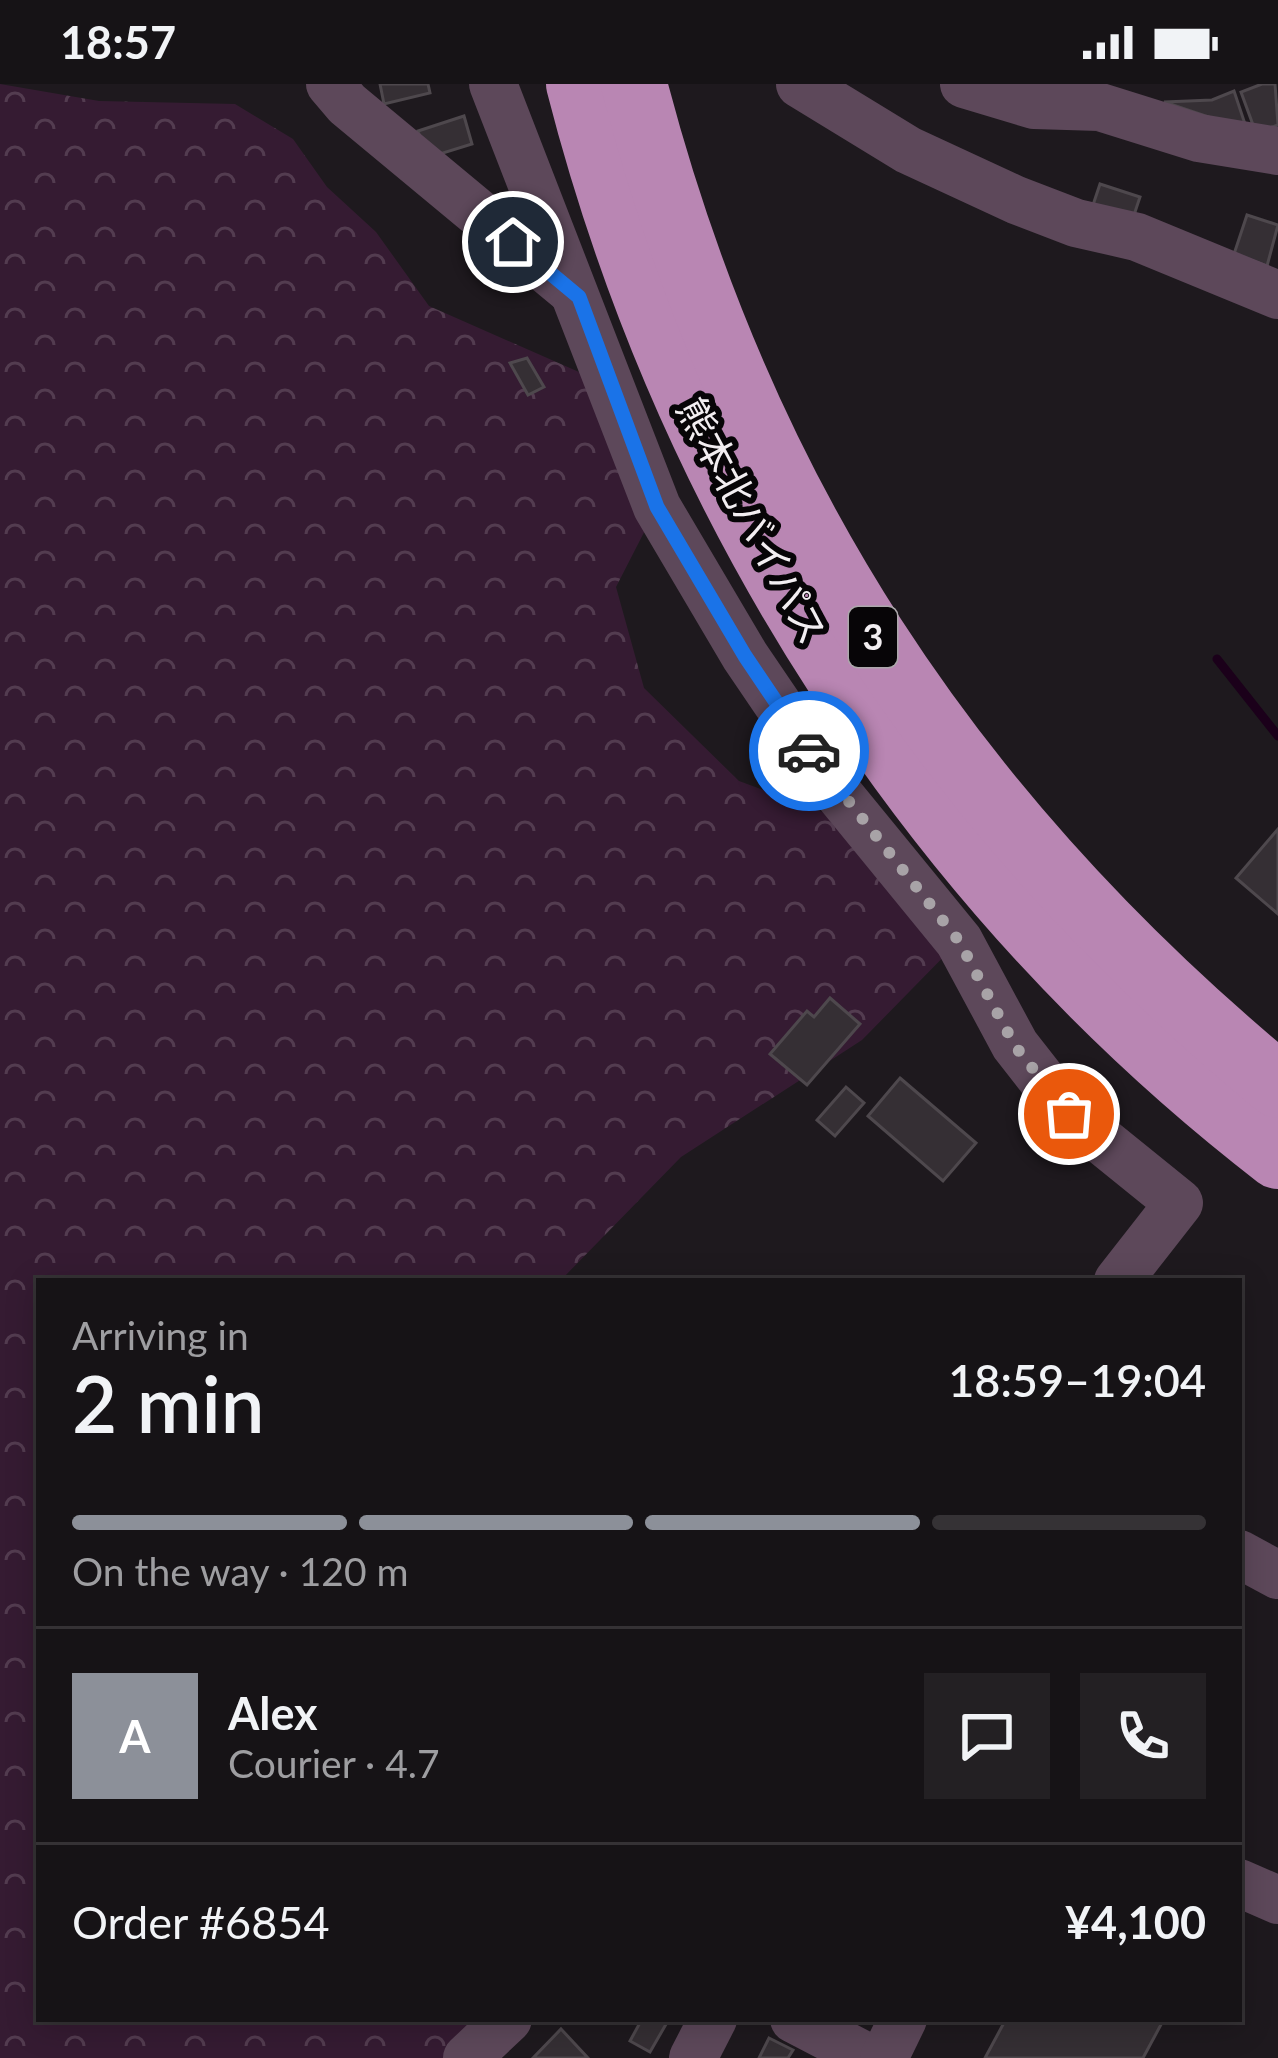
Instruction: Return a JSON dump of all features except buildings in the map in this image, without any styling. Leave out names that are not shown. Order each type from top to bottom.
[{"type":"highway","name":"熊本北バイパス","points":[[579,84],[610,204],[674,369],[735,503],[806,631],[1000,896],[1200,1095],[1278,1156]]},
{"type":"highway","name":"熊本北バイパス","points":[[634,84],[690,277],[739,392],[813,543],[920,711],[1013,828],[1140,967],[1278,1085]]},
{"type":"street","points":[[330,84],[579,297]]},
{"type":"street","points":[[493,84],[525,177],[579,297],[657,507],[745,656],[838,793],[959,941],[1015,1046],[1069,1114],[1179,1203],[1120,1278]]},
{"type":"street","points":[[800,84],[908,150],[1016,200],[1076,223],[1137,237],[1278,295]]},
{"type":"street","points":[[964,84],[1034,105],[1100,106],[1199,138],[1278,151]]},
{"type":"street","points":[[1242,1555],[1278,1575]]},
{"type":"street","points":[[1242,1884],[1278,1900]]},
{"type":"street","points":[[467,2058],[505,2022]]},
{"type":"street","points":[[693,2058],[711,2022]]},
{"type":"street","points":[[800,2022],[869,2058]]},
{"type":"street","points":[[884,2058],[902,2022]]},
{"type":"green space","points":[[0,84],[99,101],[235,104],[293,139],[327,187],[376,232],[429,306],[613,387],[657,507],[616,587],[644,688],[739,781],[868,829],[959,941],[862,1040],[681,1157],[563,1278],[36,1278],[36,2022],[505,2022],[467,2058],[0,2058]]},
{"type":"waterway","points":[[1217,659],[1278,736]]},
{"type":"way so far","points":[[809,751],[959,941],[1015,1046],[1069,1114]]},
{"type":"route","points":[[513,242],[579,297],[622,424],[657,507],[745,656],[809,751]]}]
